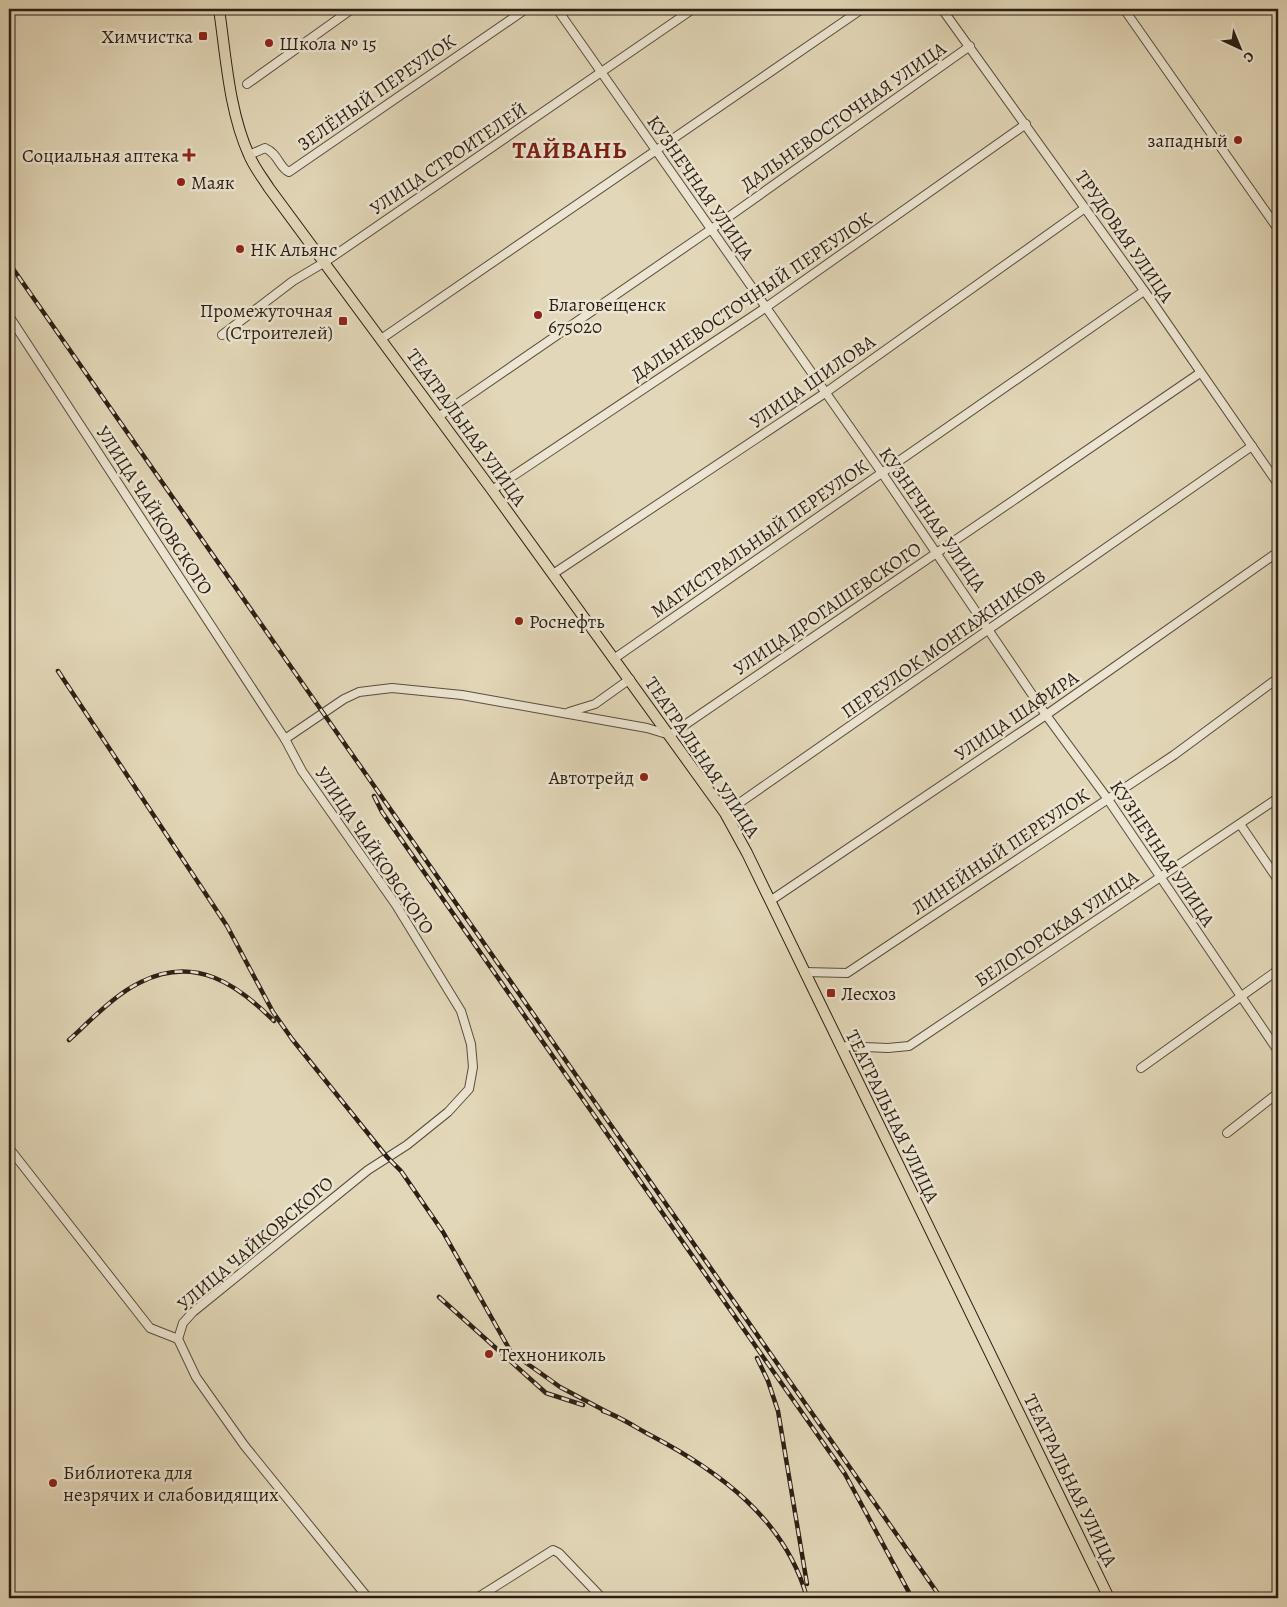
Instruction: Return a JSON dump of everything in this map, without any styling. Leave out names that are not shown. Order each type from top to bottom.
[{"type":"main road","name":"ТЕАТРАЛЬНАЯ УЛИЦА","points":[[219,9],[231,88],[249,155],[269,188],[615,658],[725,813],[770,901],[1109,1598]]},
{"type":"street","points":[[246,84],[352,9]]},
{"type":"street","name":"ЗЕЛЁНЫЙ ПЕРЕУЛОК","points":[[249,155],[265,148],[272,151],[284,170],[289,172],[526,9]]},
{"type":"street","name":"КУЗНЕЧНАЯ УЛИЦА","points":[[557,9],[882,473],[1046,715],[1107,798],[1278,1051]]},
{"type":"street","name":"УЛИЦА СТРОИТЕЛЕЙ","points":[[222,335],[293,281],[325,262],[693,9]]},
{"type":"street","points":[[381,339],[862,9]]},
{"type":"street","name":"ТРУДОВАЯ УЛИЦА","points":[[942,9],[1026,124],[1278,484]]},
{"type":"street","points":[[1124,9],[1278,229]]},
{"type":"street","name":"ДАЛЬНЕВОСТОЧНАЯ УЛИЦА","points":[[438,416],[710,230],[970,46]]},
{"type":"street","name":"ДАЛЬНЕВОСТОЧНЫЙ ПЕРЕУЛОК","points":[[492,490],[765,308],[1026,124]]},
{"type":"street","name":"УЛИЦА ШИЛОВА","points":[[553,574],[825,393],[1085,208]]},
{"type":"street","name":"МАГИСТРАЛЬНЫЙ ПЕРЕУЛОК","points":[[615,658],[1144,291]]},
{"type":"street","name":"УЛИЦА ЧАЙКОВСКОГО","points":[[9,316],[285,739],[302,771],[396,905],[461,1011],[471,1044],[473,1067],[469,1089],[448,1112],[407,1144],[368,1170],[194,1312],[183,1323],[178,1339]]},
{"type":"street","name":"УЛИЦА ДРОГАШЕВСКОГО","points":[[670,735],[1200,373]]},
{"type":"street","name":"ПЕРЕУЛОК МОНТАЖНИКОВ","points":[[725,813],[1252,446]]},
{"type":"street","name":"УЛИЦА ШАФИРА","points":[[770,901],[1046,715],[1278,552]]},
{"type":"street","name":"ЛИНЕЙНЫЙ ПЕРЕУЛОК","points":[[804,972],[846,973],[1174,755],[1278,678]]},
{"type":"street","points":[[563,713],[581,710],[595,704],[630,679]]},
{"type":"street","points":[[285,739],[344,699],[371,689],[392,688],[462,695],[647,728],[670,735]]},
{"type":"street","name":"БЕЛОГОРСКАЯ УЛИЦА","points":[[840,1046],[888,1048],[909,1046],[1278,798]]},
{"type":"street","points":[[1240,824],[1278,880]]},
{"type":"street","points":[[1141,1068],[1278,970]]},
{"type":"street","points":[[1226,1133],[1278,1093]]},
{"type":"street","points":[[9,1148],[150,1328],[178,1339],[196,1377],[244,1445],[368,1598]]},
{"type":"street","points":[[477,1598],[553,1550],[559,1553],[602,1598]]},
{"type":"railway","points":[[9,263],[941,1598]]},
{"type":"railway","points":[[58,671],[227,926],[273,1012],[292,1039],[387,1157],[401,1171],[443,1232],[511,1352],[560,1387],[609,1413]]},
{"type":"railway","points":[[374,796],[382,812],[845,1474],[912,1598]]},
{"type":"railway","points":[[69,1040],[103,1008],[131,987],[161,974],[179,972],[197,973],[230,985],[274,1021]]},
{"type":"railway","points":[[439,1297],[546,1393],[583,1405]]},
{"type":"railway","points":[[757,1358],[768,1381],[778,1411],[807,1584]]},
{"type":"railway","points":[[603,1411],[676,1449],[724,1482],[746,1501],[766,1522],[783,1545],[797,1570],[807,1598]]},
{"type":"place","name":"Химчистка","points":[[203,36]]},
{"type":"place","name":"Школа № 15","points":[[269,43]]},
{"type":"place","name":"западный","points":[[1238,140]]},
{"type":"place","name":"Социальная аптека","points":[[189,155]]},
{"type":"place","name":"Маяк","points":[[181,182]]},
{"type":"place","name":"НК Альянс","points":[[240,249]]},
{"type":"place","name":"Благовещенск 675020","points":[[538,315]]},
{"type":"place","name":"Промежуточная (Строителей)","points":[[343,321]]},
{"type":"place","name":"Роснефть","points":[[519,621]]},
{"type":"place","name":"Автотрейд","points":[[644,777]]},
{"type":"place","name":"Лесхоз","points":[[831,993]]},
{"type":"place","name":"Технониколь","points":[[489,1354]]},
{"type":"place","name":"Библиотека для незрячих и слабовидящих","points":[[53,1483]]},
{"type":"district","name":"ТАЙВАНЬ","points":[[570,150]]}]
